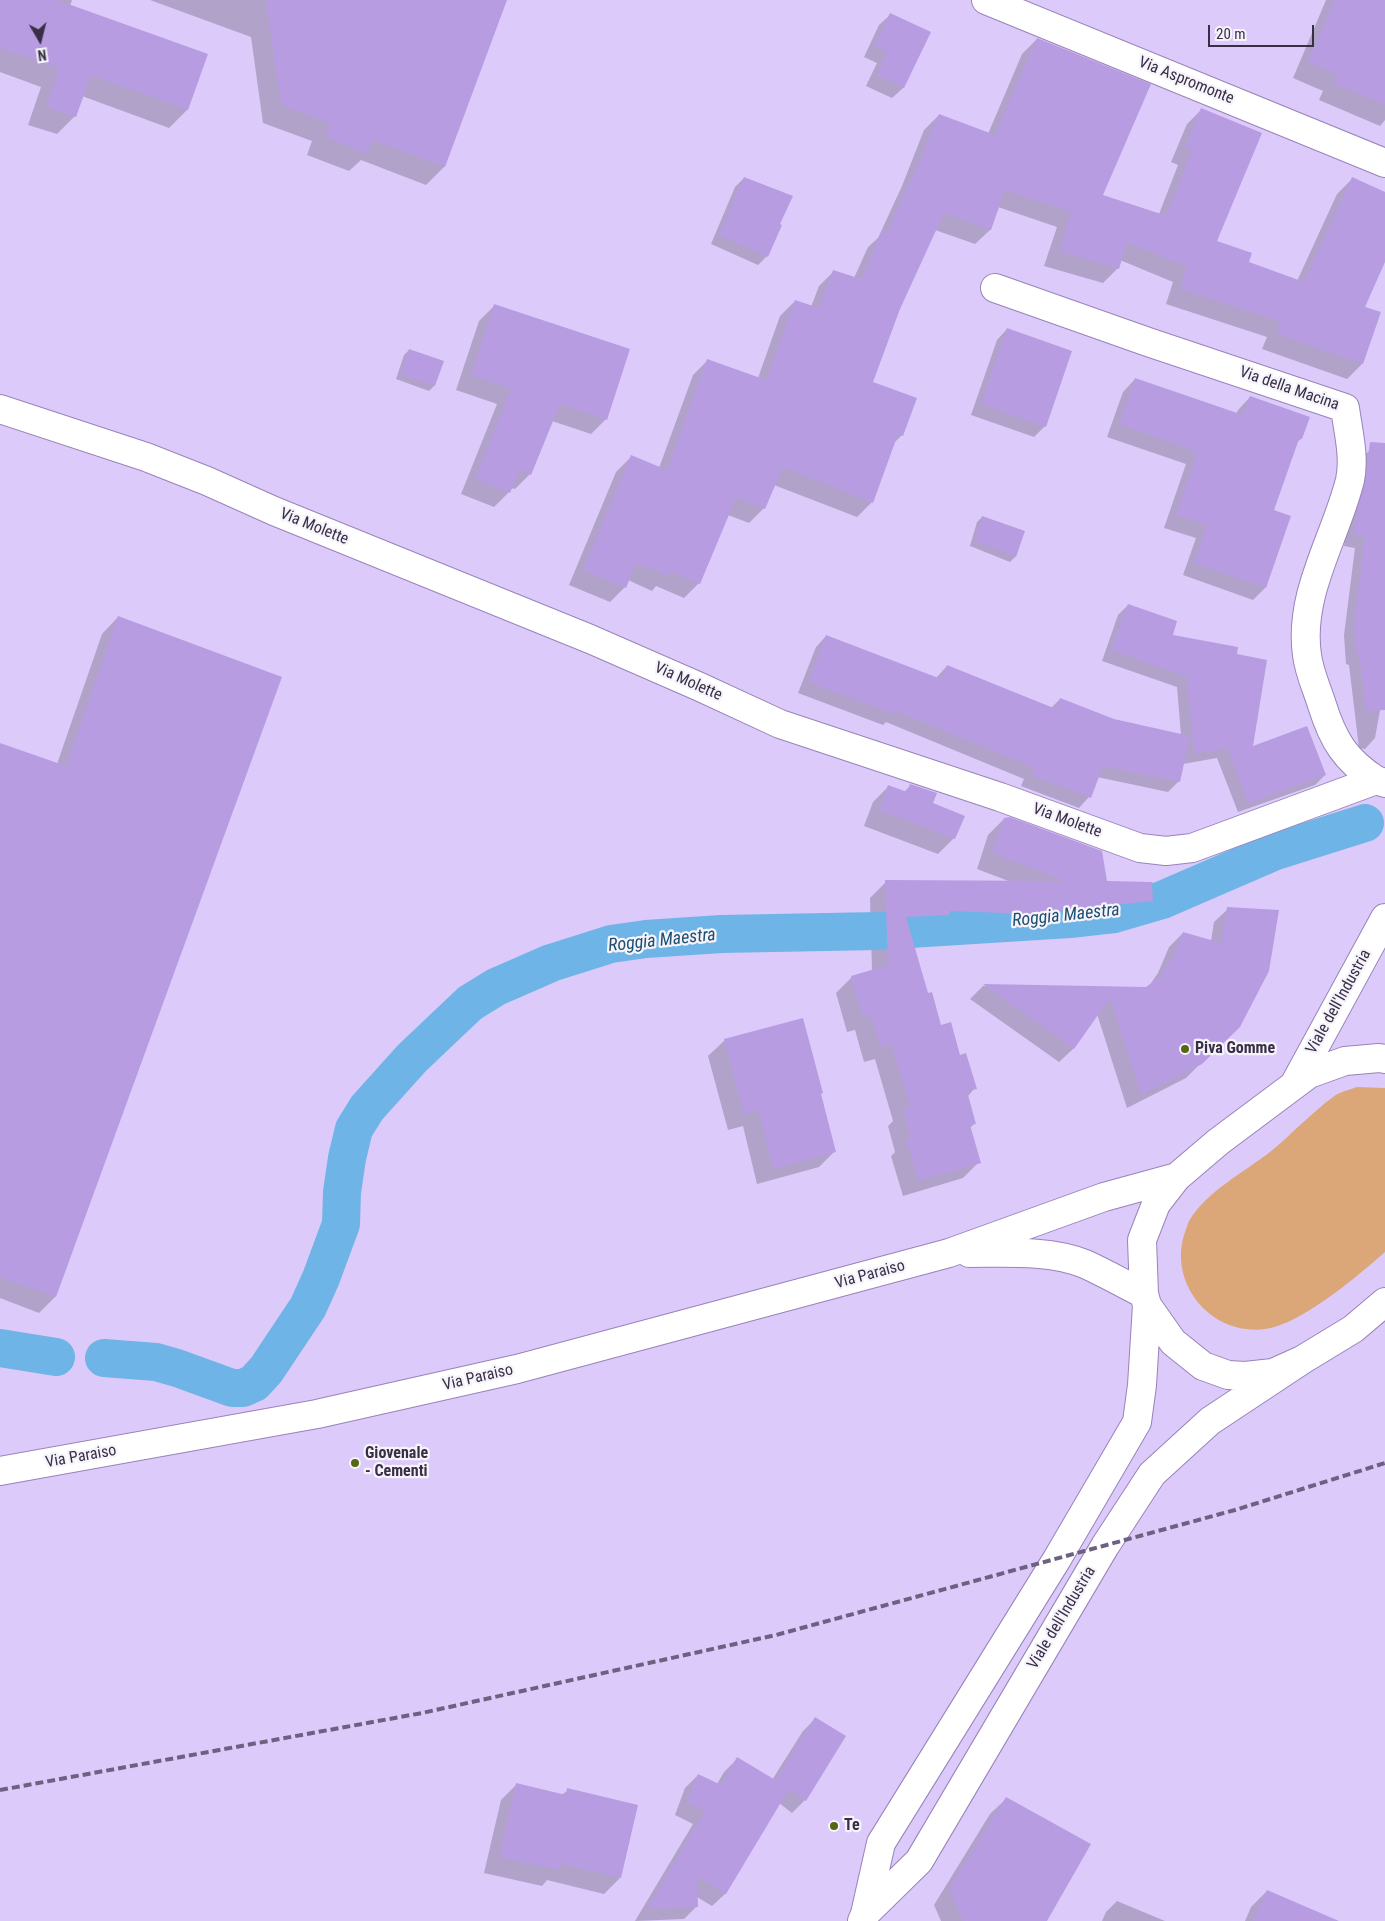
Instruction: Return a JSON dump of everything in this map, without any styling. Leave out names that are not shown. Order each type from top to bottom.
[{"type":"main road","name":"Via Aspromonte","points":[[986,0],[1385,163]]},
{"type":"main road","name":"Via della Macina","points":[[995,288],[1345,408],[1352,455],[1350,478],[1313,589],[1306,622],[1307,655],[1334,737],[1348,758],[1360,770],[1381,781]]},
{"type":"main road","name":"Via Molette","points":[[0,409],[146,457],[207,480],[274,511],[590,639],[780,724],[1000,797],[1140,848],[1166,850],[1192,848],[1381,781]]},
{"type":"main road","name":"Viale dell'Industria","points":[[1293,1086],[1385,918]]},
{"type":"main road","name":"Viale dell'Industria","points":[[863,1918],[881,1842],[1057,1559],[1137,1422],[1142,1385],[1146,1300],[1142,1240],[1156,1204],[1178,1177],[1218,1142],[1309,1074],[1345,1061],[1385,1059]]},
{"type":"main road","name":"Via Paraiso","points":[[0,1471],[317,1414],[517,1369],[949,1253],[1104,1197],[1178,1177]]},
{"type":"main road","name":"Via Paraiso","points":[[949,1253],[1014,1253],[1056,1257],[1084,1264],[1146,1300]]},
{"type":"main road","points":[[1146,1300],[1173,1342],[1203,1366],[1228,1375],[1245,1376],[1273,1373],[1302,1360],[1353,1329],[1385,1302]]},
{"type":"main road","name":"Viale dell'Industria","points":[[863,1918],[919,1861],[1105,1546],[1152,1474],[1210,1421],[1302,1360]]},
{"type":"shaded area","points":[[1357,1087],[1385,1088],[1385,1252],[1328,1298],[1295,1319],[1279,1326],[1265,1329],[1246,1329],[1228,1324],[1212,1316],[1189,1289],[1183,1272],[1181,1254],[1184,1235],[1189,1221],[1215,1192],[1270,1152],[1333,1097]]},
{"type":"building","points":[[0,0],[57,0],[208,54],[188,110],[91,75],[76,117],[46,107],[59,69],[0,48]]},
{"type":"building","points":[[266,0],[507,0],[445,167],[372,140],[368,154],[325,137],[329,123],[281,105]]},
{"type":"building","points":[[1334,0],[1385,0],[1385,105],[1334,84],[1338,75],[1308,62]]},
{"type":"building","points":[[890,13],[931,32],[904,88],[876,75],[887,52],[874,46]]},
{"type":"building","points":[[1037,38],[1151,84],[1103,195],[1164,215],[1166,211],[1168,212],[1192,150],[1185,147],[1201,108],[1262,133],[1217,241],[1252,253],[1249,262],[1304,282],[1352,177],[1385,192],[1385,262],[1365,307],[1381,312],[1363,364],[1277,334],[1281,322],[1180,289],[1187,267],[1127,242],[1119,269],[1059,251],[1071,212],[1005,190],[991,230],[944,213],[900,309],[873,382],[917,398],[903,436],[898,434],[873,503],[783,467],[765,509],[736,498],[700,584],[670,571],[668,576],[636,563],[626,588],[583,570],[631,455],[667,470],[707,359],[766,380],[795,300],[819,308],[833,270],[861,279],[882,231],[887,232],[939,114],[995,135]]},
{"type":"building","points":[[744,177],[793,196],[768,257],[719,235]]},
{"type":"building","points":[[494,304],[630,349],[607,420],[560,404],[531,475],[520,470],[510,493],[475,479],[511,389],[471,375]]},
{"type":"building","points":[[1007,328],[1072,351],[1046,427],[981,404]]},
{"type":"building","points":[[409,349],[444,361],[435,386],[400,374]]},
{"type":"building","points":[[1135,378],[1243,415],[1250,396],[1310,417],[1302,439],[1299,439],[1274,510],[1291,516],[1266,588],[1194,563],[1207,525],[1176,515],[1197,452],[1119,424]]},
{"type":"building","points":[[1370,442],[1385,443],[1385,710],[1366,711],[1359,654],[1356,654],[1354,623],[1365,537],[1354,535],[1358,507],[1365,482]]},
{"type":"building","points":[[982,516],[1025,531],[1016,557],[975,541]]},
{"type":"building","points":[[1128,604],[1177,621],[1173,635],[1238,647],[1237,654],[1267,660],[1253,746],[1307,726],[1326,775],[1248,803],[1227,748],[1194,754],[1187,677],[1111,650]]},
{"type":"building","points":[[118,616],[282,677],[56,1297],[0,1277],[0,743],[66,766]]},
{"type":"building","points":[[826,635],[941,679],[947,665],[1056,709],[1060,698],[1114,719],[1190,736],[1180,782],[1103,766],[1091,798],[1031,775],[1034,768],[896,711],[895,715],[808,682]]},
{"type":"building","points":[[910,784],[937,793],[933,803],[965,816],[955,839],[879,810],[888,785],[907,792]]},
{"type":"building","points":[[1010,817],[1102,851],[1107,881],[1152,882],[1153,901],[1030,914],[950,911],[949,915],[906,917],[928,993],[932,992],[941,1025],[951,1022],[960,1055],[966,1053],[977,1089],[967,1091],[976,1124],[970,1125],[981,1163],[918,1181],[906,1139],[911,1137],[903,1109],[910,1107],[891,1043],[880,1047],[871,1015],[863,1017],[851,976],[888,965],[885,880],[1066,881],[992,853],[1004,818]]},
{"type":"building","points":[[1227,907],[1279,910],[1269,971],[1240,1027],[1202,1064],[1141,1095],[1110,998],[1074,1049],[983,984],[1146,987],[1158,978],[1172,958],[1183,932],[1221,943]]},
{"type":"building","points":[[803,1018],[836,1152],[773,1169],[759,1110],[744,1115],[724,1039]]},
{"type":"building","points":[[815,1717],[846,1736],[806,1801],[789,1789],[726,1894],[697,1877],[698,1907],[647,1909],[705,1811],[687,1802],[698,1774],[721,1785],[737,1757],[782,1784],[776,1780]]},
{"type":"building","points":[[516,1783],[566,1795],[567,1788],[638,1805],[621,1878],[561,1864],[559,1870],[499,1857]]},
{"type":"building","points":[[1006,1797],[1091,1844],[1047,1921],[963,1921],[949,1888]]},
{"type":"building","points":[[1267,1890],[1339,1921],[1253,1921]]},
{"type":"waterway","name":"Roggia Maestra","points":[[104,1358],[156,1362],[232,1388],[243,1388],[254,1383],[266,1370],[308,1307],[321,1278],[341,1224],[342,1192],[354,1129],[367,1108],[412,1058],[470,1003],[496,987],[551,963],[611,944],[646,939],[721,934],[878,931],[1070,919],[1114,914],[1162,900],[1273,852],[1365,823]]},
{"type":"waterway","name":"Roggia Maestra","points":[[0,1348],[56,1357]]},
{"type":"railway","points":[[0,1790],[422,1713],[776,1635],[1235,1510],[1385,1463]]},
{"type":"place","name":"Piva Gomme","points":[[1185,1049]]},
{"type":"place","name":"Giovenale - Cementi","points":[[355,1463]]},
{"type":"place","name":"Te","points":[[834,1826]]}]
